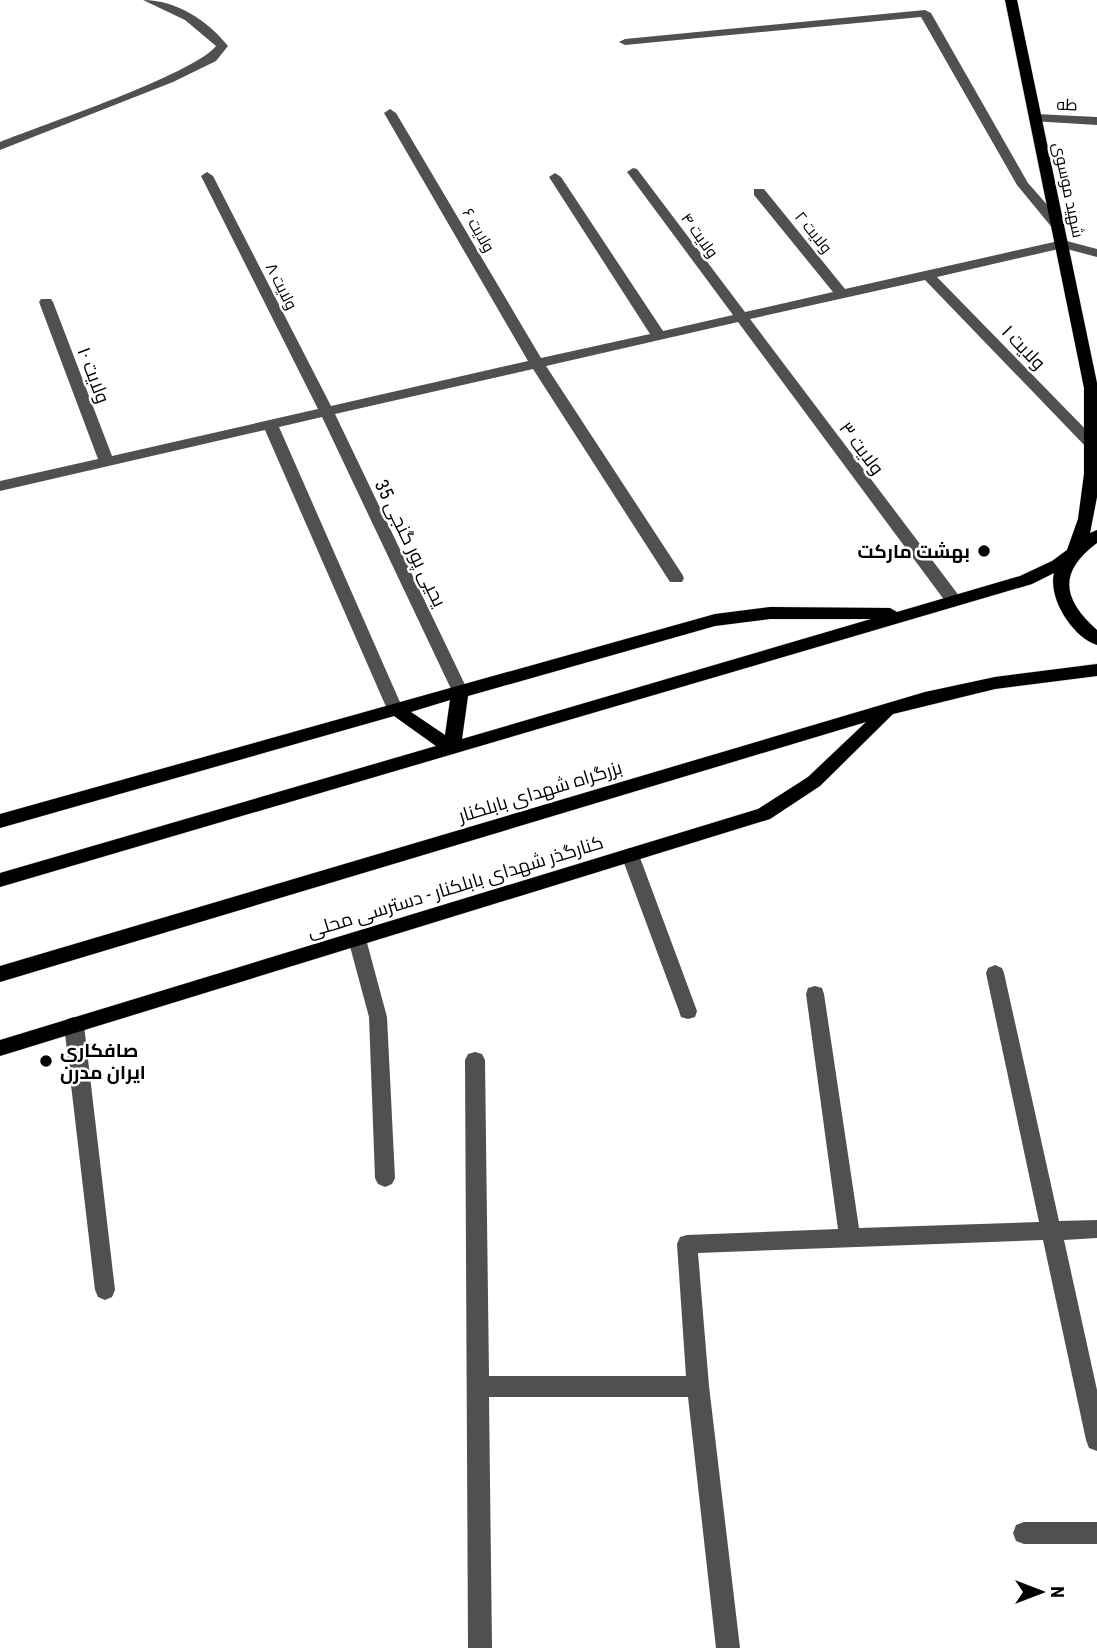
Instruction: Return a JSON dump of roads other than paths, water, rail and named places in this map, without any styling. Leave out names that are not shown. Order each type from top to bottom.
[{"type":"main road","name":"شهید موسوی","points":[[1011,0],[1094,390],[1087,523],[1073,553],[1063,566],[1060,581],[1062,596],[1081,626],[1097,639]]},
{"type":"main road","points":[[0,880],[1026,580],[1073,553],[1097,535]]},
{"type":"main road","points":[[0,821],[733,616],[790,613],[911,614]]},
{"type":"main road","name":"بزرگراه شهدای بابلکنار","points":[[0,974],[951,691],[1097,670]]},
{"type":"main road","points":[[452,748],[460,691]]},
{"type":"main road","name":"کنارگذر شهدای بابلکنار - دسترسی محلی","points":[[0,1048],[764,814],[810,785],[891,708]]},
{"type":"main road","points":[[396,709],[452,748]]},
{"type":"street","points":[[0,146],[169,79],[212,59],[222,46],[208,29],[187,15],[149,0]]},
{"type":"street","points":[[625,41],[925,13],[1023,185],[1059,227]]},
{"type":"street","name":"ولایت ۶","points":[[390,113],[537,364],[676,578]]},
{"type":"street","name":"طه","points":[[1036,118],[1097,121]]},
{"type":"street","name":"ولایت ۴","points":[[633,173],[739,317]]},
{"type":"street","name":"ولایت ۸","points":[[207,176],[327,412]]},
{"type":"street","points":[[555,177],[659,336]]},
{"type":"street","name":"ولایت ۲","points":[[759,192],[842,294]]},
{"type":"street","points":[[0,486],[1063,244],[1097,254]]},
{"type":"street","name":"ولایت ۱","points":[[928,275],[1093,446]]},
{"type":"street","name":"ولایت ۱۰","points":[[46,302],[107,462]]},
{"type":"street","name":"ولایت ۳","points":[[739,317],[954,601]]},
{"type":"street","name":"یحیی پور گنجی 35","points":[[327,412],[460,691]]},
{"type":"street","points":[[270,424],[396,709]]},
{"type":"street","points":[[630,855],[688,1011]]},
{"type":"street","points":[[357,939],[378,1017],[385,1178]]},
{"type":"street","points":[[995,973],[1097,1440]]},
{"type":"street","points":[[816,994],[849,1238]]},
{"type":"street","points":[[74,1025],[105,1290]]},
{"type":"street","points":[[475,1060],[481,1648]]},
{"type":"street","points":[[728,1648],[698,1386],[687,1244],[1097,1228]]},
{"type":"street","points":[[478,1387],[698,1386]]},
{"type":"street","points":[[1024,1533],[1097,1533]]},
{"type":"place","name":"بهشت مارکت","points":[[984,551]]},
{"type":"place","name":"صافکاری ایران مدرن","points":[[46,1061]]}]
